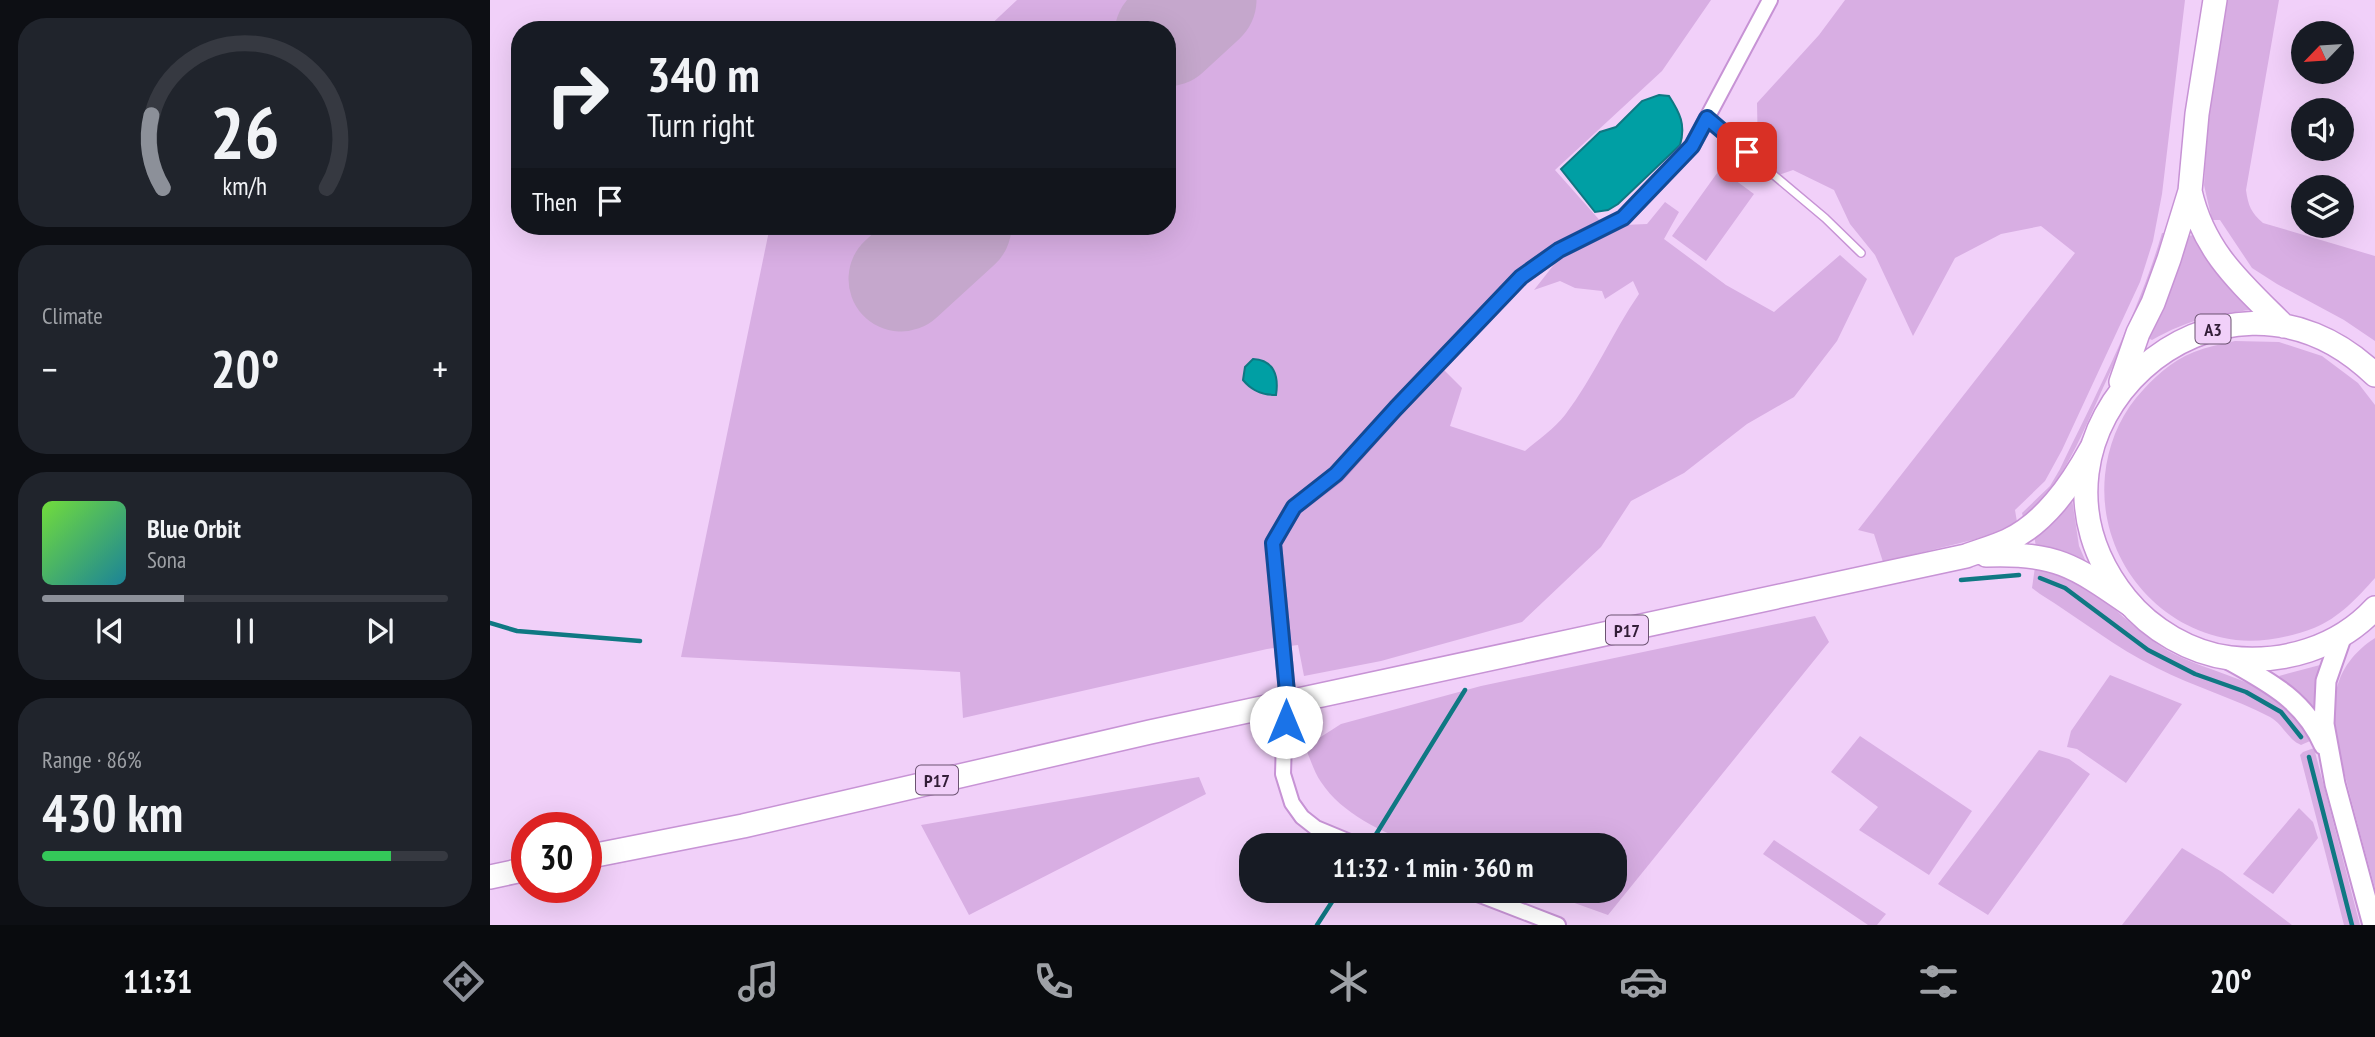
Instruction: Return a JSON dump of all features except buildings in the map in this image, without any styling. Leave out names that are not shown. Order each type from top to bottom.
[{"type":"main road","name":"A3","points":[[2215,0],[2197,114],[2190,191],[2153,303],[2138,333],[2115,398],[2092,446],[2087,495],[2089,519],[2103,565],[2131,605],[2164,633],[2204,652],[2249,660],[2274,659],[2298,654],[2375,622]]},
{"type":"main road","name":"A3","points":[[2190,191],[2195,213],[2213,250],[2241,284],[2284,326]]},
{"type":"main road","name":"A3","points":[[2115,398],[2143,366],[2179,341],[2220,327],[2241,324],[2284,326],[2306,332],[2336,345],[2375,375]]},
{"type":"main road","name":"P17","points":[[602,854],[1966,556],[2007,541],[2039,519],[2063,493],[2092,446]]},
{"type":"main road","name":"P17","points":[[1966,556],[2021,555],[2054,560],[2078,569],[2131,605]]},
{"type":"main road","name":"A3","points":[[2344,634],[2375,608]]},
{"type":"main road","points":[[2344,634],[2326,681],[2324,724],[2330,762],[2373,925]]},
{"type":"main road","points":[[2225,657],[2272,682],[2296,704],[2316,730],[2330,762]]},
{"type":"main road","points":[[490,877],[511,872]]},
{"type":"street","points":[[1328,833],[1302,817],[1292,803],[1283,774],[1288,703],[1273,543],[1294,507],[1336,474],[1521,277],[1559,250],[1623,218],[1692,146],[1770,0]]},
{"type":"street","points":[[1501,903],[1558,925]]},
{"type":"lane","points":[[1707,118],[1825,218],[1861,253]]},
{"type":"shaded area","points":[[1017,0],[1711,0],[1662,71],[1555,170],[1603,224],[1529,261],[1442,356],[1442,368],[1462,388],[1450,426],[1525,451],[1565,415],[1639,294],[1633,281],[1605,299],[1602,291],[1575,288],[1560,281],[1534,290],[1556,262],[1623,225],[1647,224],[1665,202],[1679,212],[1664,239],[1726,285],[1774,312],[1840,255],[1867,279],[1837,341],[1794,397],[1747,424],[1684,473],[1631,501],[1601,547],[1522,622],[1381,661],[1304,676],[1298,645],[1267,649],[963,718],[960,672],[681,657],[768,235],[1176,235],[1176,21],[995,21]]},
{"type":"shaded area","points":[[1845,0],[2185,0],[2162,194],[2153,241],[2140,282],[2062,450],[2045,481],[2015,510],[2017,522],[1997,534],[1883,562],[1874,534],[1858,530],[2075,253],[2041,226],[2001,234],[1955,258],[1913,336],[1875,255],[1850,224],[1834,190],[1793,170],[1765,180],[1758,153],[1757,103],[1819,35]]},
{"type":"shaded area","points":[[2225,0],[2279,0],[2246,190],[2248,200],[2263,223],[2291,231],[2291,238],[2314,238],[2375,256],[2375,341],[2344,320],[2252,268],[2220,220],[2212,220],[2204,185],[2207,131]]},
{"type":"shaded area","points":[[1659,95],[1669,96],[1679,114],[1682,125],[1680,145],[1618,204],[1608,210],[1595,212],[1561,169],[1600,132],[1616,127],[1642,101]]},
{"type":"shaded area","points":[[1720,169],[1754,194],[1706,261],[1672,236]]},
{"type":"shaded area","points":[[2162,233],[2165,233],[2160,252],[2147,288],[2083,433],[2050,491],[2023,517],[2022,513],[2050,486],[2060,469],[2129,323]]},
{"type":"shaded area","points":[[2195,235],[2256,309],[2202,319],[2152,340],[2148,338],[2186,236]]},
{"type":"shaded area","points":[[2235,341],[2279,342],[2322,356],[2358,383],[2375,405],[2375,578],[2332,619],[2314,628],[2266,640],[2236,640],[2207,633],[2180,621],[2157,604],[2137,584],[2122,560],[2111,533],[2105,505],[2105,475],[2111,444],[2124,415],[2136,398],[2155,377],[2177,360],[2199,350]]},
{"type":"shaded area","points":[[1253,359],[1266,362],[1274,370],[1276,395],[1258,392],[1243,380],[1245,367]]},
{"type":"shaded area","points":[[2072,499],[2079,546],[2086,562],[2036,547],[2034,535]]},
{"type":"shaded area","points":[[2035,567],[2086,587],[2152,640],[2174,654],[2246,682],[2274,697],[2293,714],[2310,741],[2301,745],[2292,740],[2270,717],[2171,675],[2112,642],[2032,588]]},
{"type":"shaded area","points":[[1815,616],[1829,642],[1627,892],[1627,833],[1387,833],[1340,804],[1319,778],[1305,747],[1341,724],[1481,686]]},
{"type":"shaded area","points":[[2375,638],[2375,888],[2341,760],[2335,707],[2338,684],[2345,668],[2361,649]]},
{"type":"shaded area","points":[[2323,666],[2315,691],[2315,708],[2279,676]]},
{"type":"shaded area","points":[[2110,675],[2182,704],[2126,783],[2077,749],[2067,747],[2071,731]]},
{"type":"shaded area","points":[[1860,736],[1972,811],[1929,875],[1859,830],[1878,807],[1831,772]]},
{"type":"shaded area","points":[[2314,748],[2360,925],[2344,925],[2300,755]]},
{"type":"shaded area","points":[[2039,750],[2069,759],[2090,774],[1988,915],[1938,884]]},
{"type":"shaded area","points":[[1199,777],[1206,794],[969,915],[921,825]]},
{"type":"shaded area","points":[[2299,808],[2313,822],[2318,838],[2273,894],[2243,874]]},
{"type":"shaded area","points":[[1774,840],[1886,914],[1877,925],[1868,925],[1763,854]]},
{"type":"shaded area","points":[[2182,848],[2222,872],[2292,925],[2122,925]]},
{"type":"shaded area","points":[[1574,903],[1618,903],[1608,915]]},
{"type":"waterway","points":[[1961,580],[2019,575]]},
{"type":"waterway","points":[[2040,578],[2065,588],[2148,650],[2195,674],[2246,692],[2281,712],[2301,737]]},
{"type":"waterway","points":[[490,623],[517,631],[640,641]]},
{"type":"waterway","points":[[1377,833],[1465,690]]},
{"type":"waterway","points":[[2309,757],[2352,925]]},
{"type":"waterway","points":[[1317,925],[1331,903]]},
{"type":"runway","points":[[1176,26],[1204,0]]},
{"type":"runway","points":[[901,279],[949,235]]},
{"type":"route","points":[[1286,722],[1288,703],[1273,543],[1294,507],[1336,474],[1521,277],[1559,250],[1623,218],[1692,146],[1707,118],[1747,152]]}]
